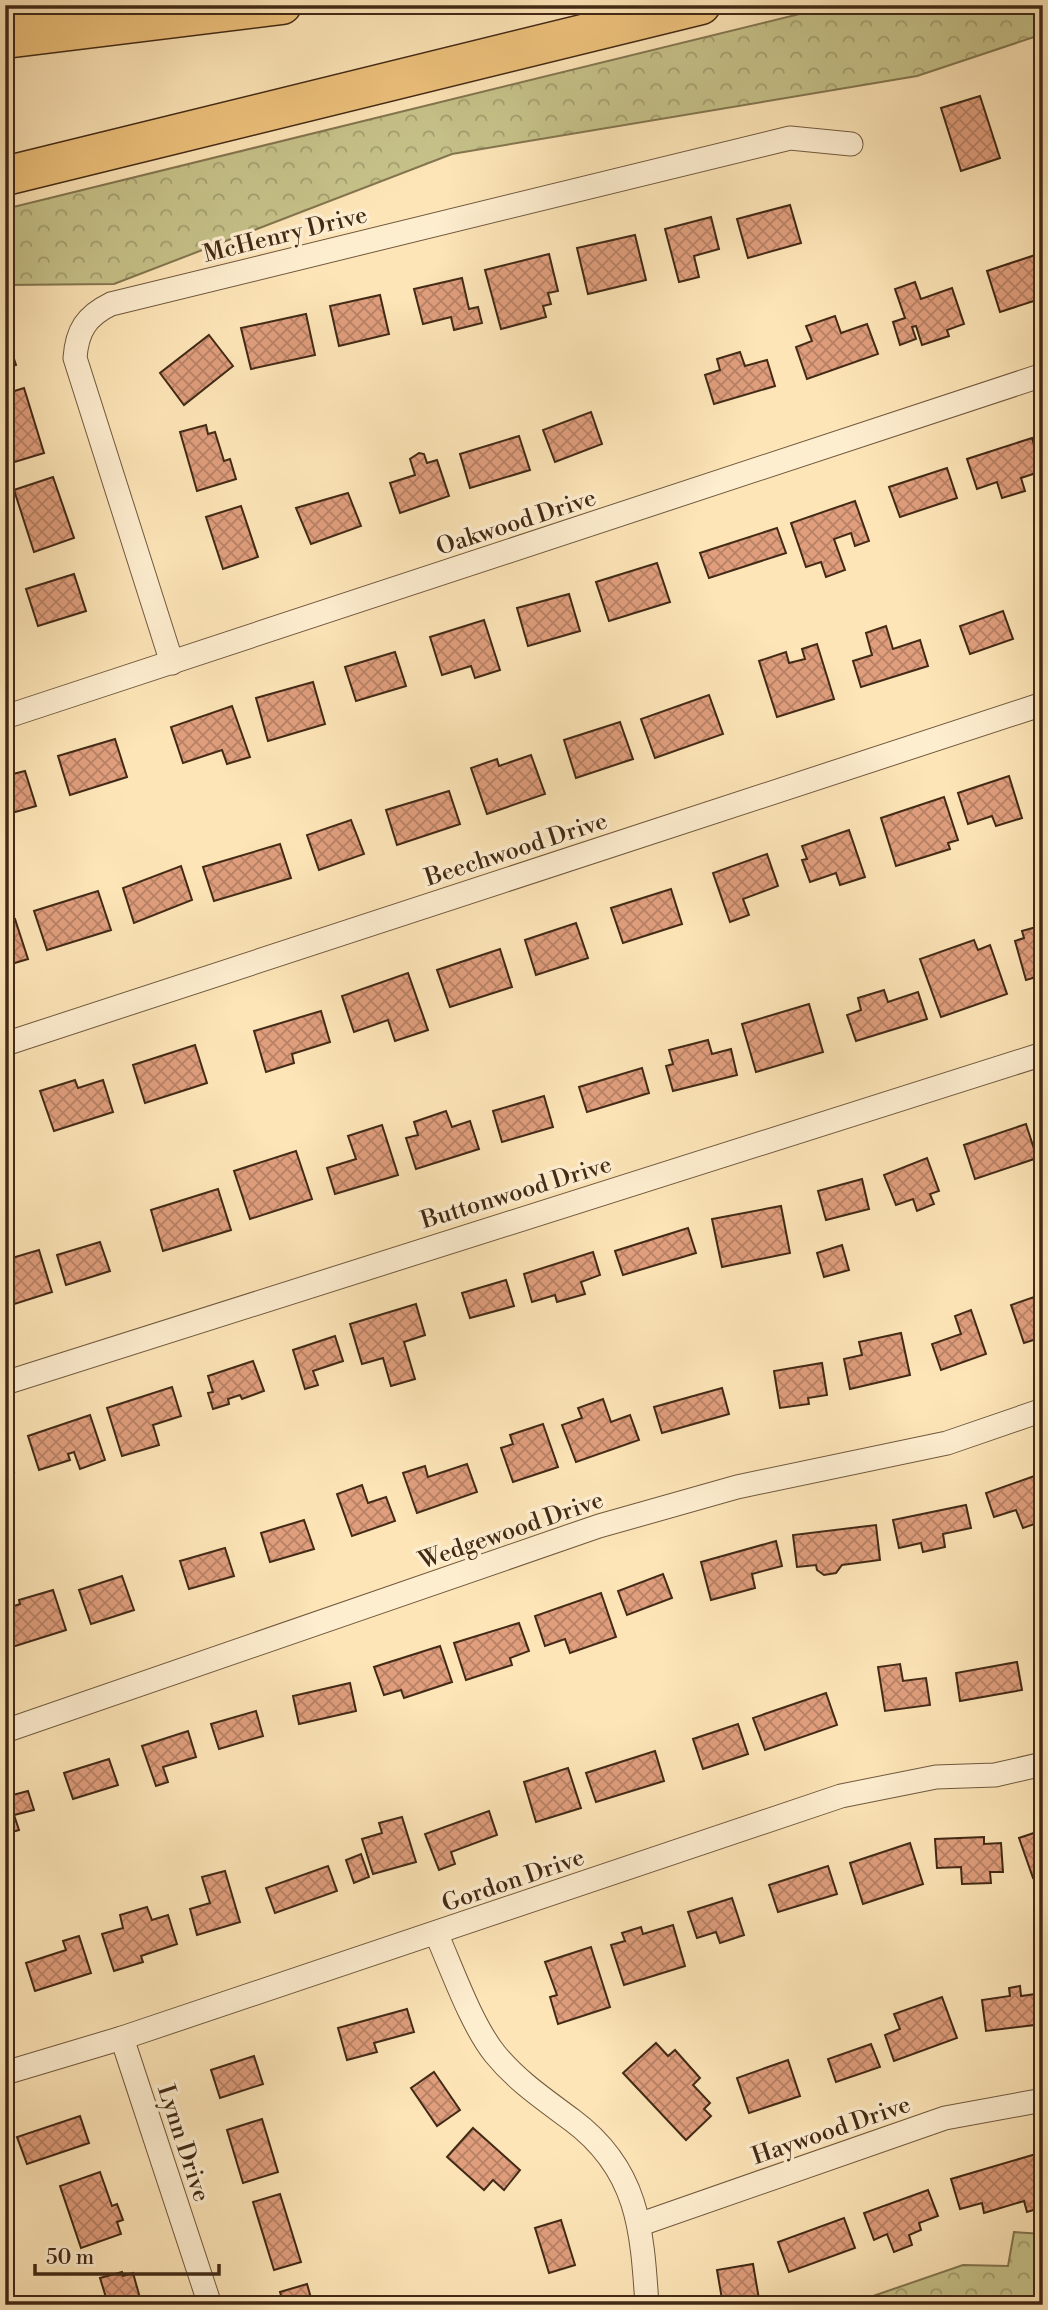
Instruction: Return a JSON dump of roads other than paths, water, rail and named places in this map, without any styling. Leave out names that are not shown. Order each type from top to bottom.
[{"type":"highway","points":[[5,30],[36,5]]},
{"type":"highway","points":[[5,39],[282,5]]},
{"type":"highway","points":[[5,176],[701,5]]},
{"type":"street","name":"McHenry Drive","points":[[172,663],[75,358],[76,340],[83,325],[96,311],[111,304],[790,138],[851,144]]},
{"type":"street","name":"Oakwood Drive","points":[[5,718],[1043,375]]},
{"type":"street","name":"Beechwood Drive","points":[[5,1044],[1043,704]]},
{"type":"street","name":"Buttonwood Drive","points":[[5,1383],[1043,1054]]},
{"type":"street","name":"Wedgewood Drive","points":[[5,1731],[598,1526],[737,1487],[947,1443],[1043,1410]]},
{"type":"street","name":"Gordon Drive","points":[[5,2073],[122,2038],[841,1796],[936,1777],[995,1775],[1043,1764]]},
{"type":"street","points":[[436,1933],[493,2052],[529,2090],[574,2121],[603,2147],[627,2182],[640,2224],[648,2305]]},
{"type":"street","name":"Lynn Drive","points":[[122,2038],[210,2305]]},
{"type":"street","name":"Haywood Drive","points":[[640,2224],[946,2118],[1043,2100]]}]
